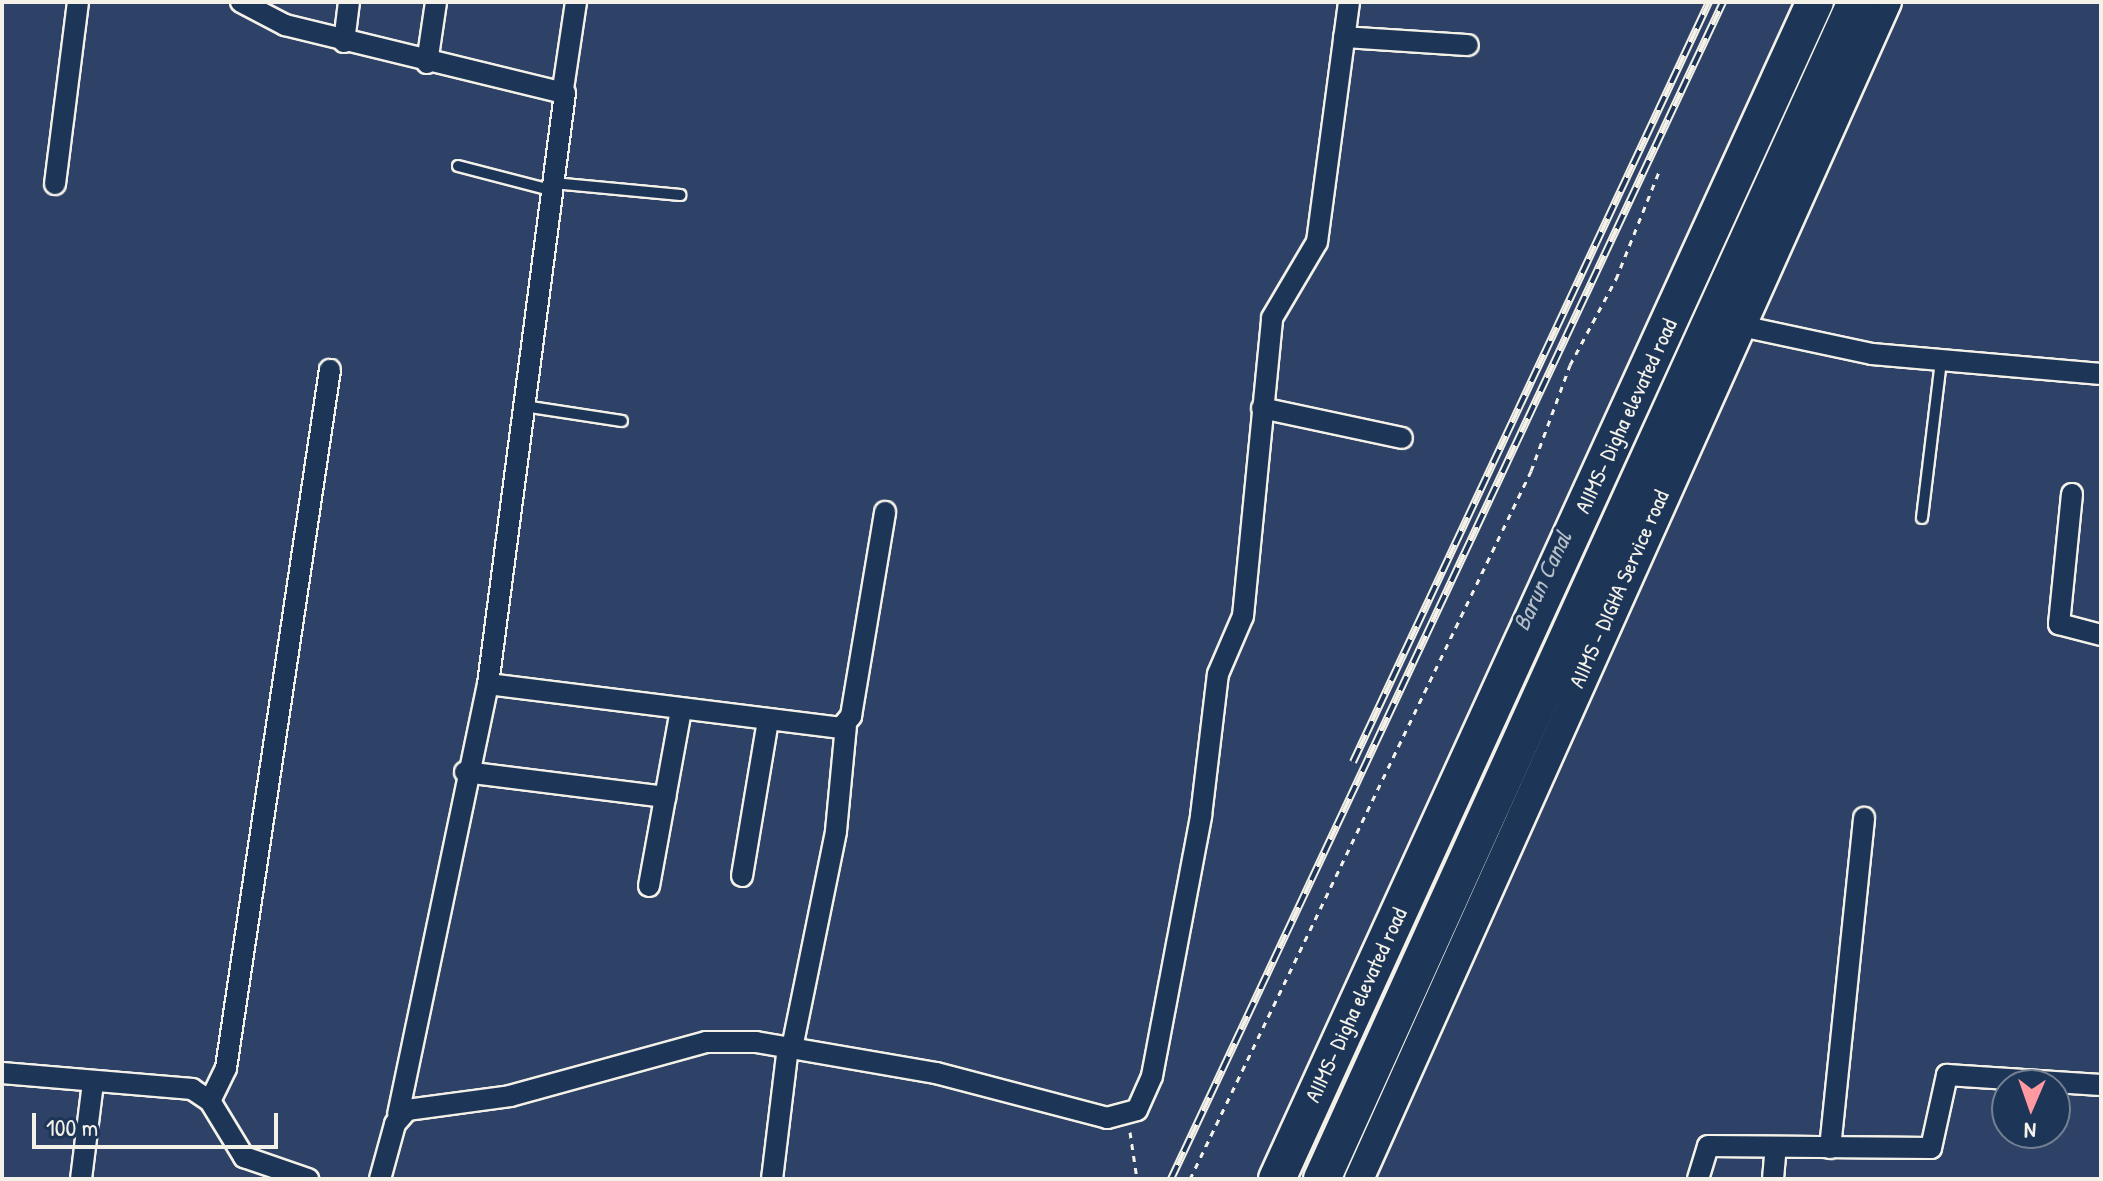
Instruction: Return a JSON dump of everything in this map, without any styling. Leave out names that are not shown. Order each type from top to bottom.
[{"type":"highway","name":"AIIMS- Digha elevated road","points":[[1277,1179],[1815,2]]},
{"type":"highway","name":"AIIMS- Digha elevated road","points":[[1322,1179],[1856,2]]},
{"type":"main road","name":"AIIMS - DIGHA Service road","points":[[1359,1179],[1887,2]]},
{"type":"street","points":[[55,184],[78,2]]},
{"type":"street","points":[[241,2],[285,25],[344,42],[427,63],[563,89]]},
{"type":"street","points":[[344,42],[349,2]]},
{"type":"street","points":[[427,63],[436,2]]},
{"type":"street","points":[[380,1179],[398,1115],[465,772],[488,684],[576,2]]},
{"type":"street","points":[[398,1115],[510,1096],[706,1042],[790,1048],[936,1073],[1117,1120],[1137,1110],[1152,1076],[1206,786],[1218,674],[1243,616],[1262,408],[1277,303],[1317,242],[1349,2]]},
{"type":"street","points":[[1344,37],[1468,45]]},
{"type":"street","points":[[1741,326],[1859,352],[2101,374]]},
{"type":"street","points":[[210,1101],[228,1053],[330,370]]},
{"type":"street","points":[[1262,408],[1402,438]]},
{"type":"street","points":[[2072,494],[2059,624],[2101,635]]},
{"type":"street","points":[[772,1179],[790,1048],[836,831],[846,726],[885,512]]},
{"type":"street","points":[[488,684],[768,721],[846,726]]},
{"type":"street","points":[[649,886],[681,710]]},
{"type":"street","points":[[742,876],[768,721]]},
{"type":"street","points":[[465,772],[665,797]]},
{"type":"street","points":[[1830,1148],[1864,818]]},
{"type":"street","points":[[2,1073],[93,1083],[166,1085],[210,1101],[235,1150],[276,1175],[308,1179]]},
{"type":"street","points":[[1698,1179],[1705,1148],[1934,1147],[1947,1075],[2101,1085]]},
{"type":"street","points":[[81,1179],[93,1083]]},
{"type":"street","points":[[1773,1179],[1776,1147]]},
{"type":"lane","points":[[458,166],[552,186],[680,195]]},
{"type":"lane","points":[[1922,518],[1941,360]]},
{"type":"lane","points":[[524,406],[622,421]]},
{"type":"path","points":[[1190,1179],[1531,471],[1570,365],[1616,279],[1660,169]]},
{"type":"path","points":[[1117,1120],[1133,1138],[1137,1179]]},
{"type":"railway","points":[[1353,762],[1709,2]]},
{"type":"railway","points":[[1171,1179],[1723,2]]},
{"type":"water label","name":"Barun Canal","points":[[1542,581]]}]
